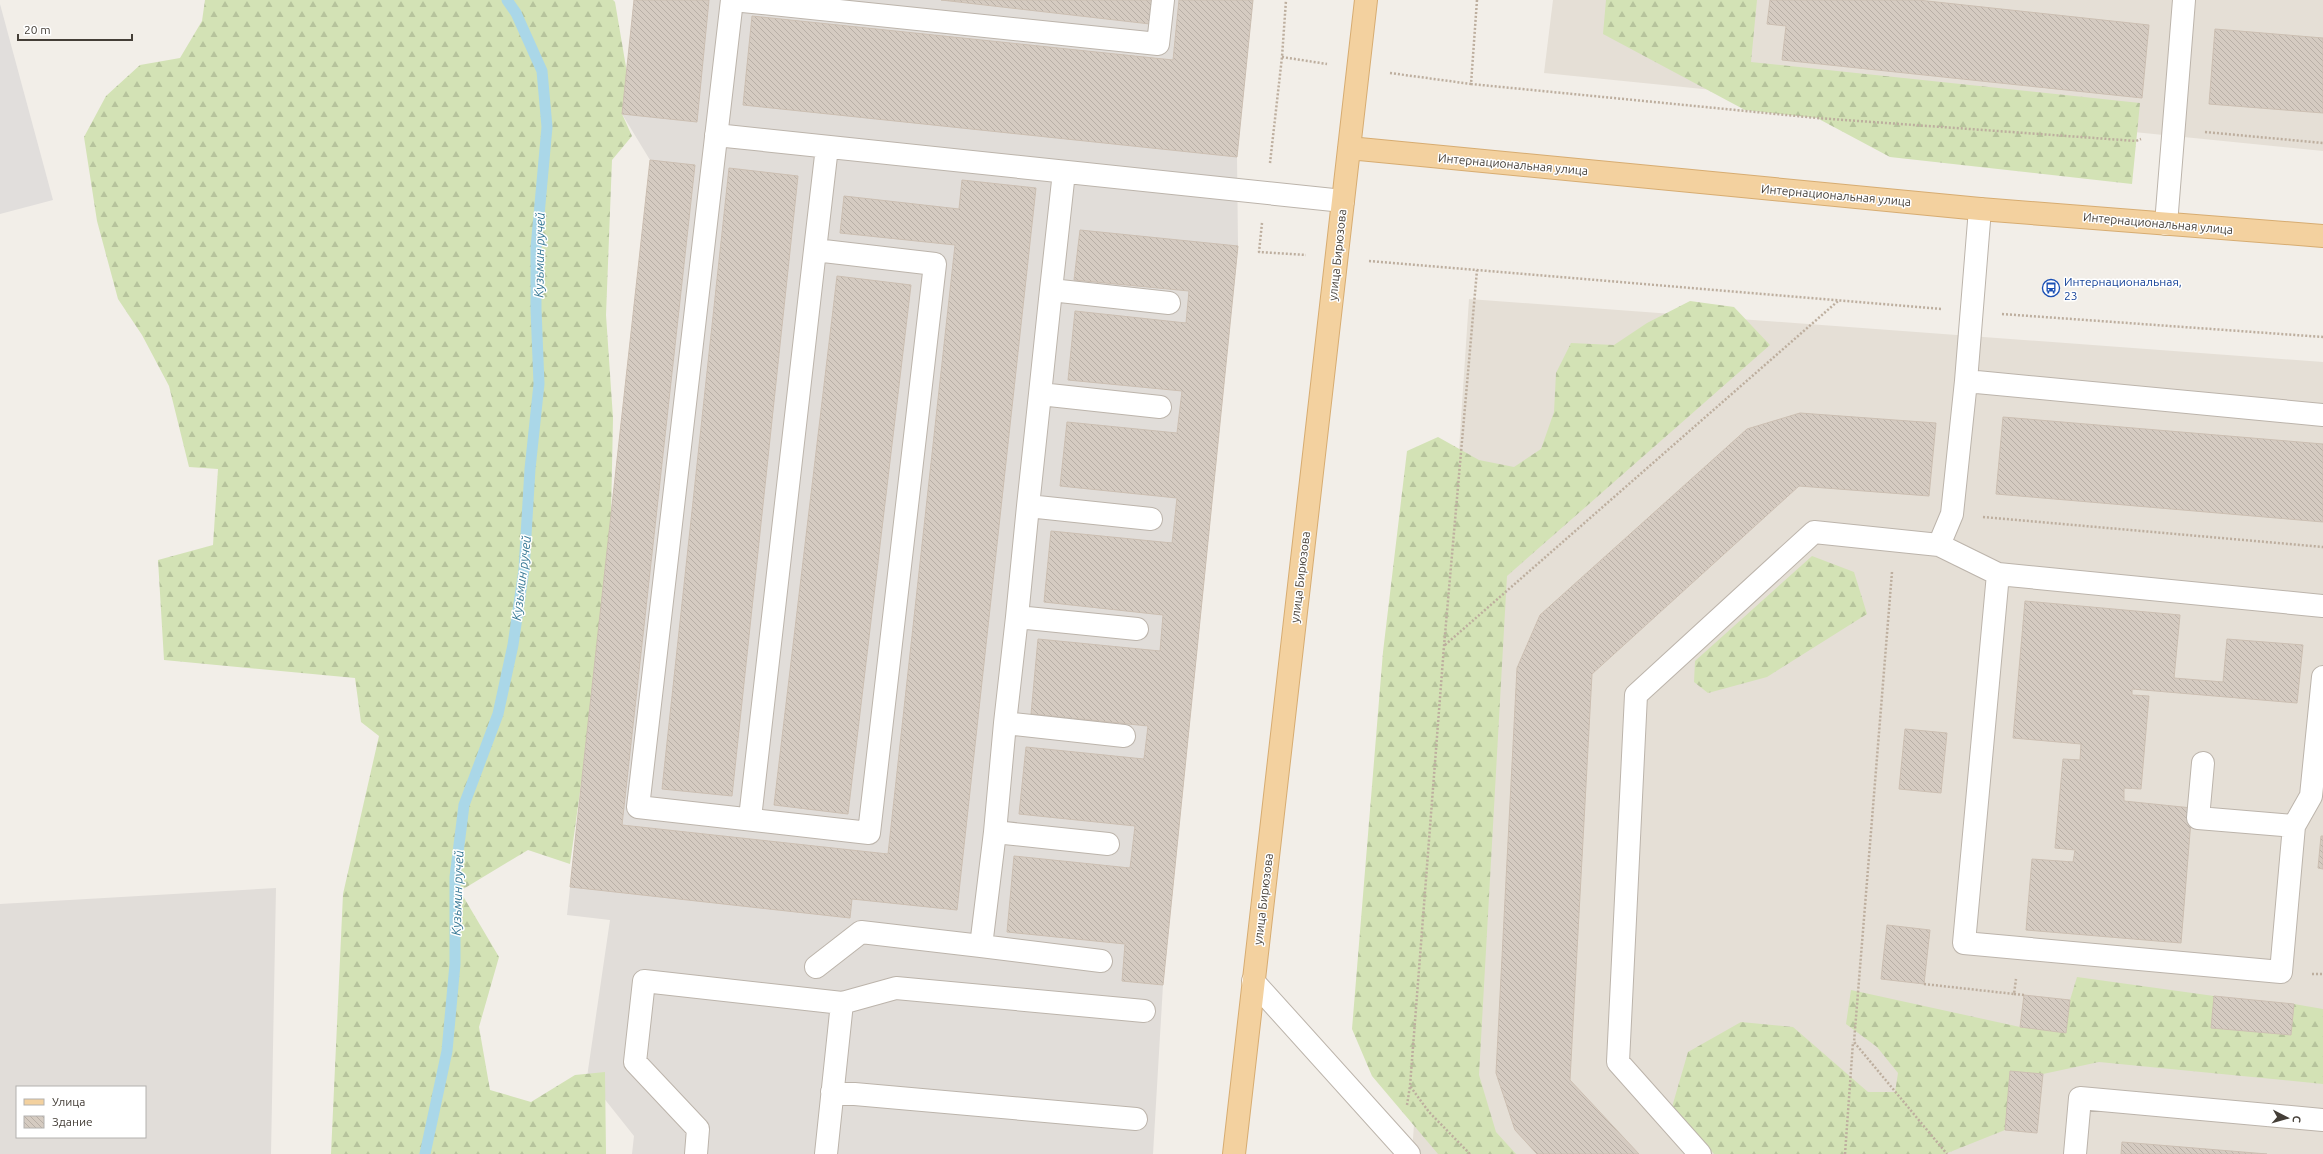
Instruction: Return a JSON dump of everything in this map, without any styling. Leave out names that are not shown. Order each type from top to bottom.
[{"type":"main road","name":"улица Бирюзова","points":[[1234,1154],[1366,0]]},
{"type":"main road","name":"Интернациональная улица","points":[[1349,148],[1980,208],[2323,236]]},
{"type":"lane","points":[[815,250],[935,264],[869,833],[750,818],[638,807],[732,0],[1158,44],[1163,0]]},
{"type":"lane","points":[[2166,224],[2175,129],[2184,0]]},
{"type":"lane","points":[[716,135],[1343,201]]},
{"type":"lane","points":[[750,818],[827,147]]},
{"type":"lane","points":[[981,946],[995,832],[1064,172]]},
{"type":"lane","points":[[1939,545],[1952,514],[1966,381],[1980,208]]},
{"type":"lane","points":[[1051,290],[1169,303]]},
{"type":"lane","points":[[1966,381],[2323,415]]},
{"type":"lane","points":[[1040,394],[1160,407]]},
{"type":"lane","points":[[1028,506],[1151,519]]},
{"type":"lane","points":[[1700,1154],[1618,1062],[1636,695],[1814,532],[1939,545],[1998,574],[2323,606]]},
{"type":"lane","points":[[1998,574],[1964,943],[2281,972],[2294,826],[2311,796],[2323,677]]},
{"type":"lane","points":[[1017,617],[1137,629]]},
{"type":"lane","points":[[1006,723],[1124,736]]},
{"type":"lane","points":[[2203,763],[2198,818],[2294,826]]},
{"type":"lane","points":[[995,832],[1108,844]]},
{"type":"lane","points":[[816,967],[861,932],[1101,961]]},
{"type":"lane","points":[[696,1154],[698,1129],[635,1062],[644,981],[842,1003],[896,988],[1144,1011]]},
{"type":"lane","points":[[1253,981],[1409,1154]]},
{"type":"lane","points":[[826,1154],[842,1003]]},
{"type":"lane","points":[[832,1092],[1136,1120]]},
{"type":"lane","points":[[2075,1154],[2080,1098],[2323,1120]]},
{"type":"path","points":[[1282,57],[1286,0]]},
{"type":"path","points":[[1477,0],[1471,84],[1817,118],[2136,141],[2175,129],[2323,143]]},
{"type":"path","points":[[1337,258],[1972,312],[2323,337]]},
{"type":"path","points":[[1470,1154],[1429,1112],[1410,1086],[1444,646],[1477,270]]},
{"type":"path","points":[[1444,646],[1839,300]]},
{"type":"path","points":[[1952,514],[2323,547]]},
{"type":"path","points":[[1844,1154],[1894,541]]},
{"type":"path","points":[[2014,994],[2019,948]]},
{"type":"path","points":[[1924,984],[2024,994]]},
{"type":"path","points":[[1854,1042],[1947,1154]]},
{"type":"shaded area","points":[[634,0],[1253,0],[1237,157],[1238,246],[1163,985],[1153,1154],[632,1154],[634,1136],[587,1077],[610,920],[567,915],[650,160],[622,114]]},
{"type":"shaded area","points":[[1553,0],[2323,0],[2323,151],[1544,73]]},
{"type":"shaded area","points":[[0,4],[53,200],[0,214]]},
{"type":"shaded area","points":[[1469,299],[2323,362],[2323,1154],[1412,1154]]},
{"type":"shaded area","points":[[276,888],[271,1154],[0,1154],[0,904]]},
{"type":"green space","points":[[205,0],[613,0],[615,2],[627,73],[622,114],[632,136],[612,160],[606,315],[613,418],[611,517],[583,770],[570,864],[528,850],[460,891],[499,957],[479,1027],[490,1090],[531,1102],[575,1075],[605,1072],[606,1154],[331,1154],[343,894],[379,736],[361,722],[355,678],[164,660],[158,560],[213,545],[218,469],[189,467],[169,386],[142,335],[118,299],[97,221],[84,137],[106,96],[140,65],[180,58],[202,21]]},
{"type":"green space","points":[[1606,0],[1757,0],[1751,62],[2140,103],[2132,184],[1890,157],[1817,118],[1745,110],[1603,34]]},
{"type":"green space","points":[[1690,301],[1734,307],[1770,345],[1507,576],[1479,1075],[1496,1132],[1516,1154],[1438,1154],[1372,1076],[1352,1029],[1383,652],[1407,451],[1438,437],[1479,460],[1514,467],[1541,449],[1554,412],[1556,373],[1571,343],[1614,345],[1647,323]]},
{"type":"green space","points":[[1812,556],[1854,572],[1867,614],[1767,677],[1708,693],[1694,682],[1695,661]]},
{"type":"green space","points":[[2077,977],[2214,996],[2211,1028],[2291,1035],[2294,1004],[2323,1009],[2323,1084],[2099,1062],[2043,1074],[2010,1072],[2005,1130],[1945,1154],[1714,1154],[1672,1107],[1688,1052],[1741,1022],[1793,1027],[1868,1092],[1895,1092],[1898,1073],[1877,1047],[1846,1024],[1851,990],[2020,1027],[2070,1000]]},
{"type":"building","points":[[634,0],[709,0],[697,122],[622,114]]},
{"type":"building","points":[[941,0],[1153,0],[1150,24]]},
{"type":"building","points":[[1179,0],[1253,0],[1237,157],[743,105],[752,16],[1173,60]]},
{"type":"building","points":[[1770,0],[1918,0],[2149,25],[2142,98],[1782,60],[1786,26],[1767,24]]},
{"type":"building","points":[[2215,29],[2323,38],[2323,113],[2209,104]]},
{"type":"building","points":[[650,160],[695,165],[622,825],[888,854],[955,245],[840,233],[844,196],[959,209],[962,180],[1036,188],[957,910],[852,899],[850,918],[570,887]]},
{"type":"building","points":[[729,168],[798,176],[732,796],[662,789]]},
{"type":"building","points":[[1080,230],[1238,246],[1163,985],[1122,981],[1125,944],[1007,932],[1014,856],[1130,868],[1135,826],[1019,814],[1026,747],[1144,759],[1148,726],[1031,714],[1038,639],[1160,651],[1163,615],[1044,602],[1051,531],[1172,543],[1177,498],[1060,486],[1067,422],[1177,433],[1182,391],[1068,380],[1075,311],[1186,323],[1189,291],[1074,280]]},
{"type":"building","points":[[837,276],[911,285],[848,814],[774,805]]},
{"type":"building","points":[[1800,413],[1936,423],[1929,496],[1799,486],[1592,674],[1570,1080],[1639,1154],[1537,1154],[1515,1130],[1496,1073],[1517,668],[1540,615],[1747,429]]},
{"type":"building","points":[[2003,417],[2323,444],[2323,522],[1996,494]]},
{"type":"building","points":[[2025,601],[2180,615],[2174,678],[2223,682],[2227,639],[2303,645],[2297,703],[2132,689],[2132,695],[2149,696],[2141,789],[2124,788],[2124,801],[2192,808],[2181,943],[2026,930],[2032,859],[2073,862],[2075,850],[2055,848],[2063,759],[2080,760],[2081,744],[2013,738]]},
{"type":"building","points":[[1905,729],[1947,733],[1941,793],[1899,789]]},
{"type":"building","points":[[2321,836],[2323,836],[2323,869],[2318,868]]},
{"type":"building","points":[[1887,925],[1930,930],[1924,984],[1881,979]]},
{"type":"building","points":[[2024,995],[2070,1000],[2066,1033],[2020,1027]]},
{"type":"building","points":[[2214,996],[2294,1004],[2291,1035],[2211,1028]]},
{"type":"building","points":[[2010,1071],[2043,1074],[2037,1133],[2005,1130]]},
{"type":"building","points":[[2122,1142],[2267,1154],[2121,1154]]},
{"type":"waterway","name":"Кузьмин ручей","points":[[425,1154],[447,1051],[455,964],[455,877],[464,805],[498,714],[513,645],[524,569],[530,469],[539,384],[536,309],[536,248],[547,127],[542,71],[516,13],[507,0]]},
{"type":"place","name":"Интернациональная, 23","points":[[2051,288]]}]
